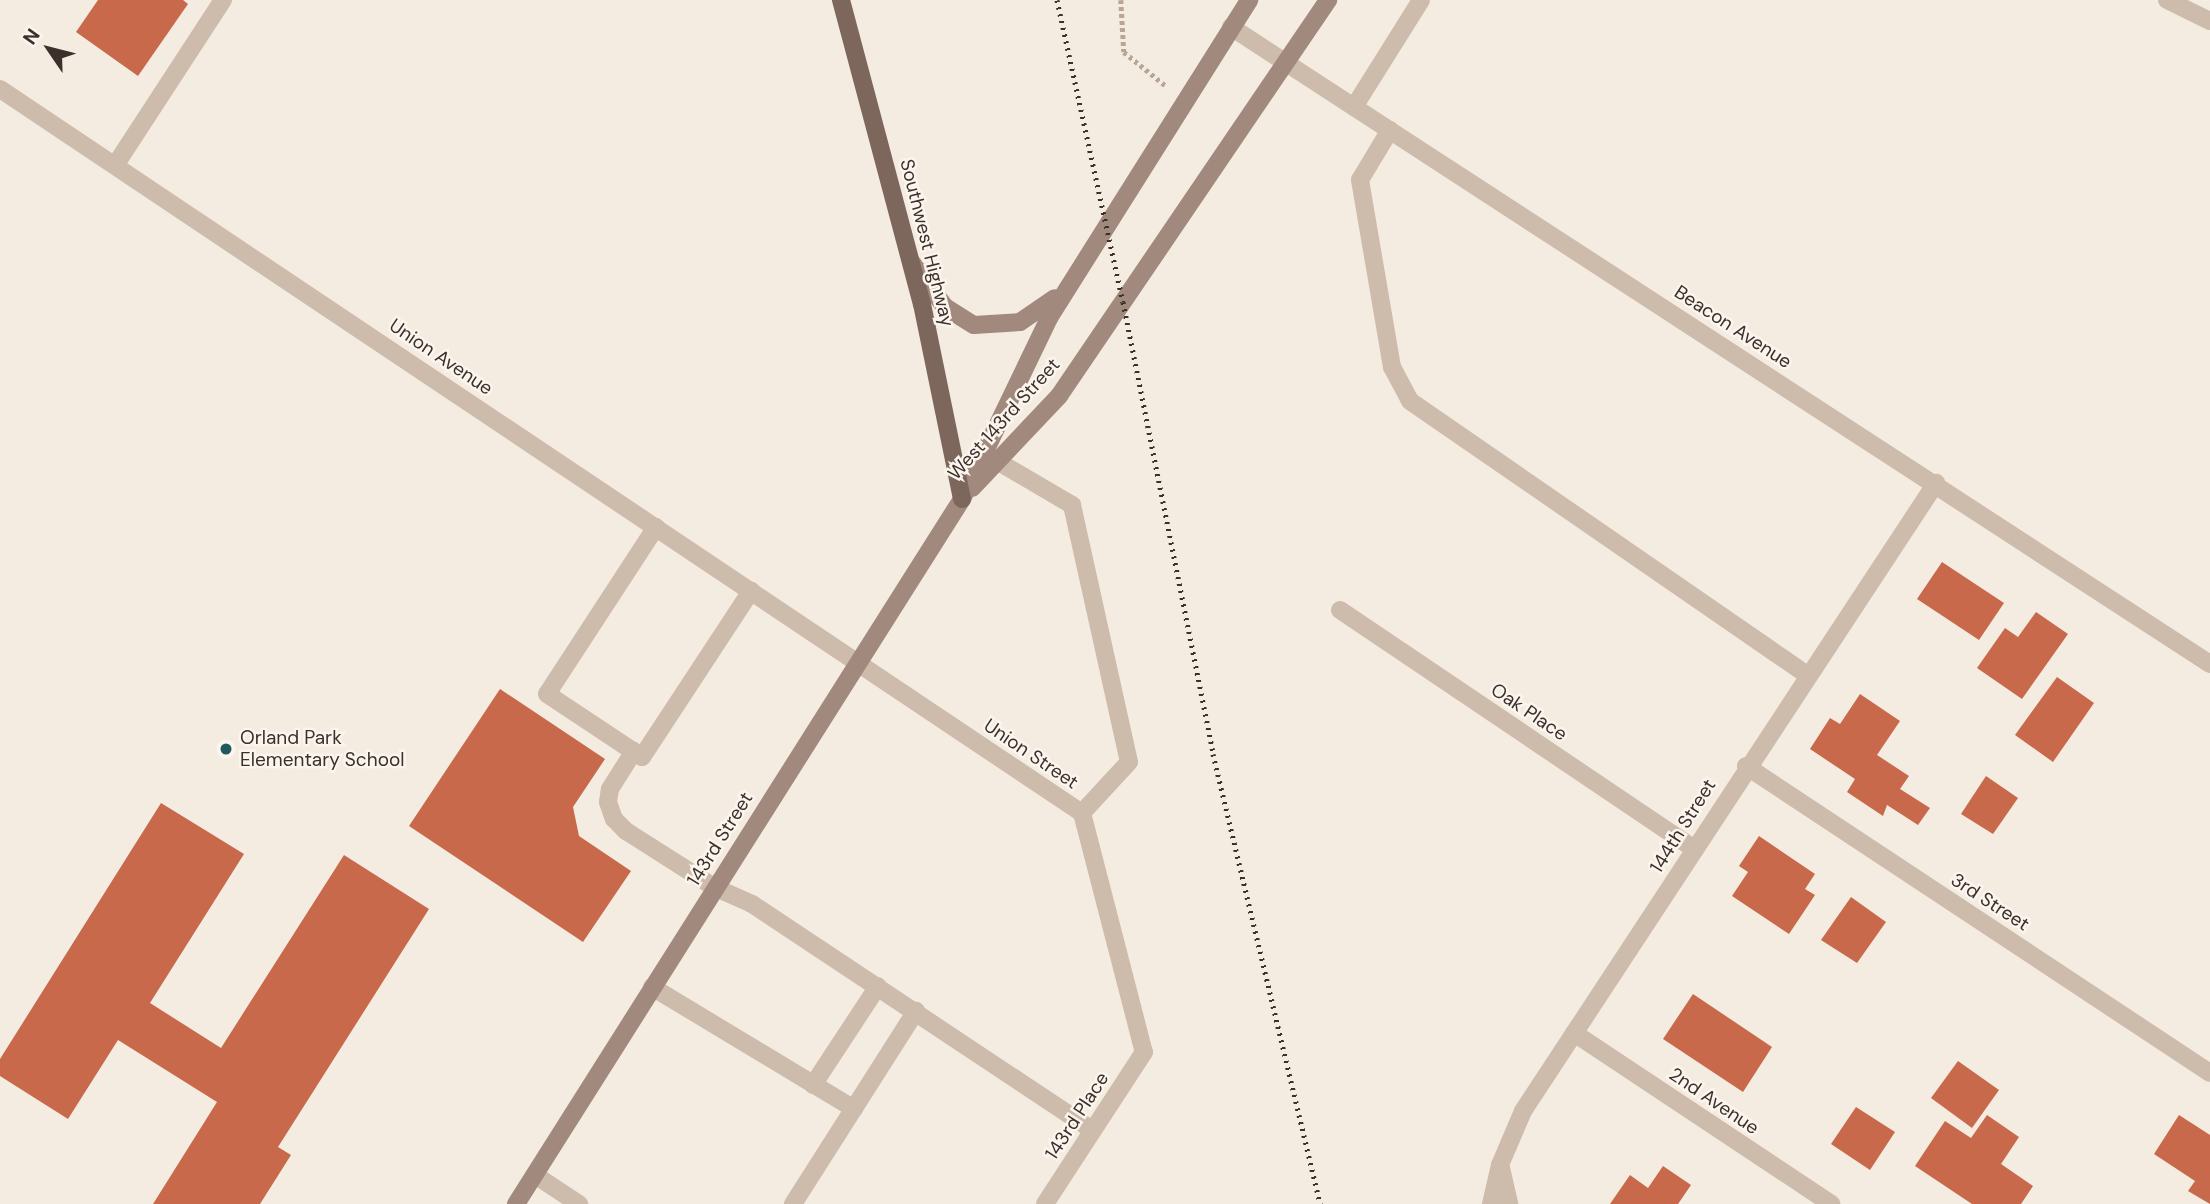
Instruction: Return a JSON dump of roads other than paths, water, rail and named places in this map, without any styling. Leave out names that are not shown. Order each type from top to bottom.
[{"type":"main road","name":"Southwest Highway","points":[[841,0],[911,261],[962,499]]},
{"type":"main road","name":"West 143rd Street","points":[[962,499],[990,457],[1049,318],[1249,0]]},
{"type":"main road","name":"West 143rd Street","points":[[990,457],[1059,396],[1328,0]]},
{"type":"main road","points":[[911,261],[945,307],[974,325],[1006,326],[1034,316],[1077,275]]},
{"type":"main road","name":"143rd Street","points":[[516,1204],[714,887],[962,499]]},
{"type":"street","points":[[117,164],[223,0]]},
{"type":"street","points":[[1354,107],[1421,0]]},
{"type":"street","points":[[2167,0],[2210,21]]},
{"type":"street","name":"Beacon Avenue","points":[[1231,27],[1936,483],[2210,664]]},
{"type":"street","name":"Union Avenue","points":[[0,89],[117,164],[857,663]]},
{"type":"street","points":[[1390,130],[1360,180],[1392,366],[1410,401],[1807,675]]},
{"type":"street","points":[[990,457],[1072,506],[1129,762],[1082,813]]},
{"type":"street","name":"144th Street","points":[[1491,1204],[1500,1165],[1523,1111],[1746,766],[1936,483]]},
{"type":"street","points":[[656,527],[547,694],[642,757],[751,591]]},
{"type":"street","name":"Oak Place","points":[[1340,610],[1694,849]]},
{"type":"street","name":"Union Street","points":[[857,663],[1082,813],[1144,1052]]},
{"type":"street","points":[[634,751],[610,789],[608,802],[614,819],[714,887],[752,904],[1092,1130]]},
{"type":"street","name":"3rd Street","points":[[1746,766],[2210,1073]]},
{"type":"street","points":[[813,1085],[878,986]]},
{"type":"street","points":[[652,987],[854,1109]]},
{"type":"street","points":[[793,1204],[916,1011]]},
{"type":"street","name":"2nd Avenue","points":[[1574,1033],[1831,1204]]},
{"type":"street","name":"143rd Place","points":[[1045,1204],[1144,1052]]},
{"type":"street","points":[[1500,1165],[1509,1204]]},
{"type":"street","points":[[535,1175],[579,1204]]},
{"type":"railway","points":[[1057,0],[1123,302],[1213,754],[1320,1204]]},
{"type":"place","name":"Orland Park Elementary School","points":[[226,749]]}]
